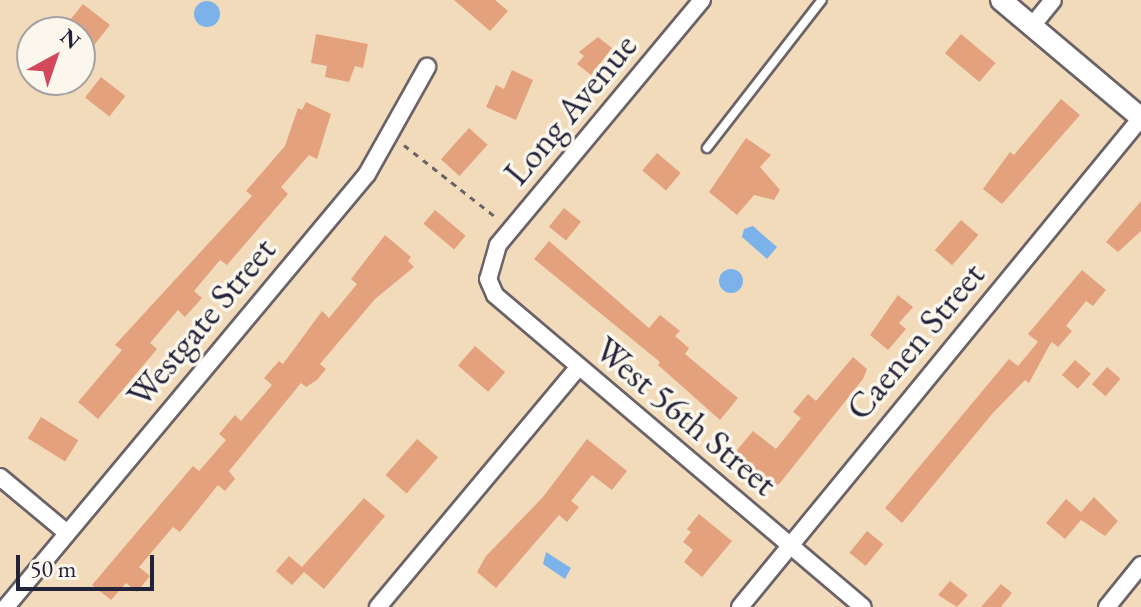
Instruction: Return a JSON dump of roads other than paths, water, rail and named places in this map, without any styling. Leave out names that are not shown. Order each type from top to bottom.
[{"type":"street","name":"Long Avenue","points":[[490,261],[507,234],[702,0]]},
{"type":"street","points":[[1001,0],[1141,118]]},
{"type":"street","points":[[1032,26],[1053,0]]},
{"type":"street","name":"Westgate Street","points":[[6,607],[367,174],[427,67]]},
{"type":"street","name":"Caenen Street","points":[[740,607],[1141,118]]},
{"type":"street","name":"West 56th Street","points":[[490,261],[488,279],[495,295],[863,607]]},
{"type":"street","points":[[378,607],[579,367]]},
{"type":"street","points":[[0,477],[66,532]]},
{"type":"street","points":[[1107,607],[1141,565]]},
{"type":"lane","points":[[707,148],[822,0]]},
{"type":"water","points":[[207,1],[216,5],[220,14],[216,23],[207,27],[198,23],[194,14],[198,5]]},
{"type":"water","points":[[753,226],[777,247],[767,259],[742,237],[744,229]]},
{"type":"water","points":[[731,269],[740,272],[743,281],[740,290],[731,293],[722,290],[719,281],[722,272]]},
{"type":"water","points":[[546,552],[571,568],[565,579],[543,564]]}]
